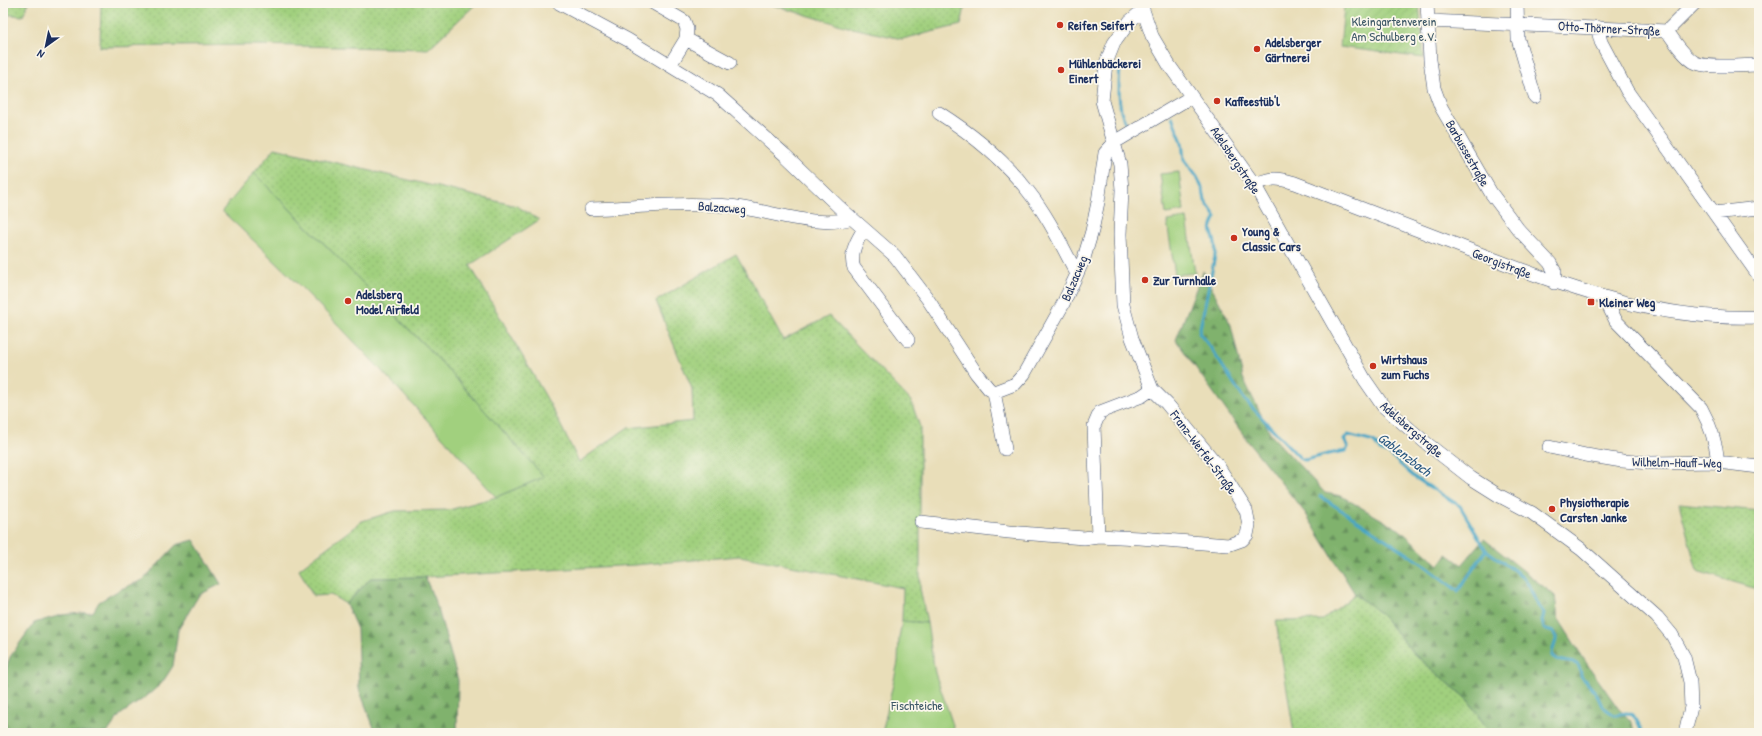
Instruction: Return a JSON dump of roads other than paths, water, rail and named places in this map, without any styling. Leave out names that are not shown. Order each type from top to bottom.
[{"type":"street","points":[[558,3],[628,40],[718,95],[894,256],[910,275],[976,374],[989,390],[994,392],[1005,449]]},
{"type":"street","points":[[654,3],[684,21],[687,29],[686,39],[670,65]]},
{"type":"street","name":"Barbussestraße","points":[[1427,3],[1431,67],[1434,88],[1441,107],[1490,193],[1518,229],[1550,263],[1555,272],[1554,283]]},
{"type":"street","points":[[1517,3],[1518,39],[1536,97]]},
{"type":"street","points":[[1667,31],[1695,3]]},
{"type":"street","points":[[1115,142],[1106,118],[1102,101],[1106,64],[1118,37],[1143,7]]},
{"type":"street","name":"Adelsbergstraße","points":[[1143,7],[1152,36],[1169,65],[1254,184],[1358,368],[1383,406],[1426,443],[1471,478],[1498,495],[1532,513],[1581,549],[1658,617],[1672,635],[1684,657],[1690,682],[1690,707],[1686,733]]},
{"type":"street","name":"Otto-Thörner-Straße","points":[[1428,20],[1667,31],[1686,56],[1695,62],[1705,65],[1759,65]]},
{"type":"street","points":[[1597,27],[1601,42],[1627,91],[1759,276]]},
{"type":"street","points":[[686,39],[730,63]]},
{"type":"street","name":"Balzacweg","points":[[994,392],[1015,384],[1024,374],[1062,306],[1077,274],[1084,258],[1092,230],[1098,202],[1103,158],[1105,153],[1115,142],[1192,97]]},
{"type":"street","points":[[939,113],[993,153],[1028,191],[1041,210],[1077,274]]},
{"type":"street","name":"Franz-Werfel-Straße","points":[[920,522],[1019,533],[1084,538],[1098,536],[1228,545],[1242,540],[1248,531],[1249,518],[1246,510],[1230,483],[1172,410],[1152,389],[1132,338],[1123,305],[1120,234],[1122,190],[1120,164],[1115,142]]},
{"type":"street","name":"Georgistraße","points":[[1254,184],[1269,179],[1282,179],[1295,182],[1554,283],[1612,300],[1650,309],[1691,315],[1738,318],[1759,317]]},
{"type":"street","name":"Balzacweg","points":[[591,209],[668,205],[727,206],[773,213],[805,220],[843,221],[852,218]]},
{"type":"street","points":[[1714,213],[1759,208]]},
{"type":"street","points":[[864,228],[857,242],[851,261],[854,268],[908,340]]},
{"type":"street","points":[[1612,300],[1610,309],[1616,322],[1701,408],[1712,430],[1718,462]]},
{"type":"street","points":[[1098,536],[1094,426],[1098,414],[1104,410],[1124,404],[1142,396],[1152,389]]},
{"type":"street","name":"Wilhelm-Hauff-Weg","points":[[1549,447],[1586,455],[1636,462],[1718,462],[1759,467]]},
{"type":"waterway","points":[[1120,66],[1120,107],[1122,115],[1130,129]]},
{"type":"waterway","name":"Gablenzbach","points":[[1172,117],[1182,142],[1184,160],[1197,177],[1203,190],[1205,201],[1216,217],[1211,228],[1215,245],[1215,256],[1199,333],[1210,347],[1244,399],[1301,459],[1305,460],[1346,451],[1348,447],[1344,440],[1348,435],[1374,442],[1380,450],[1388,453],[1414,477],[1460,506],[1486,550],[1522,576],[1527,582],[1537,604],[1544,613],[1542,621],[1544,629],[1553,632],[1556,637],[1552,656],[1562,661],[1571,662],[1578,665],[1581,676],[1596,693],[1602,706],[1614,715],[1627,713],[1633,716],[1642,733]]},
{"type":"waterway","points":[[1320,496],[1423,564],[1458,591],[1486,550]]},
{"type":"place","name":"Reifen Seifert","points":[[1060,25]]},
{"type":"place","name":"Adelsberger Gärtnerei","points":[[1257,49]]},
{"type":"place","name":"Mühlenbäckerei Einert","points":[[1061,70]]},
{"type":"place","name":"Kaffeestüb'l","points":[[1217,101]]},
{"type":"place","name":"Young & Classic Cars","points":[[1234,238]]},
{"type":"place","name":"Zur Turnhalle","points":[[1145,280]]},
{"type":"place","name":"Adelsberg Model Airfield","points":[[348,301]]},
{"type":"place","name":"Kleiner Weg","points":[[1591,302]]},
{"type":"place","name":"Wirtshaus zum Fuchs","points":[[1373,366]]},
{"type":"place","name":"Physiotherapie Carsten Janke","points":[[1552,509]]},
{"type":"park label","name":"Kleingartenverein Am Schulberg e.V.","points":[[1394,28]]},
{"type":"park label","name":"Fischteiche","points":[[917,705]]}]
